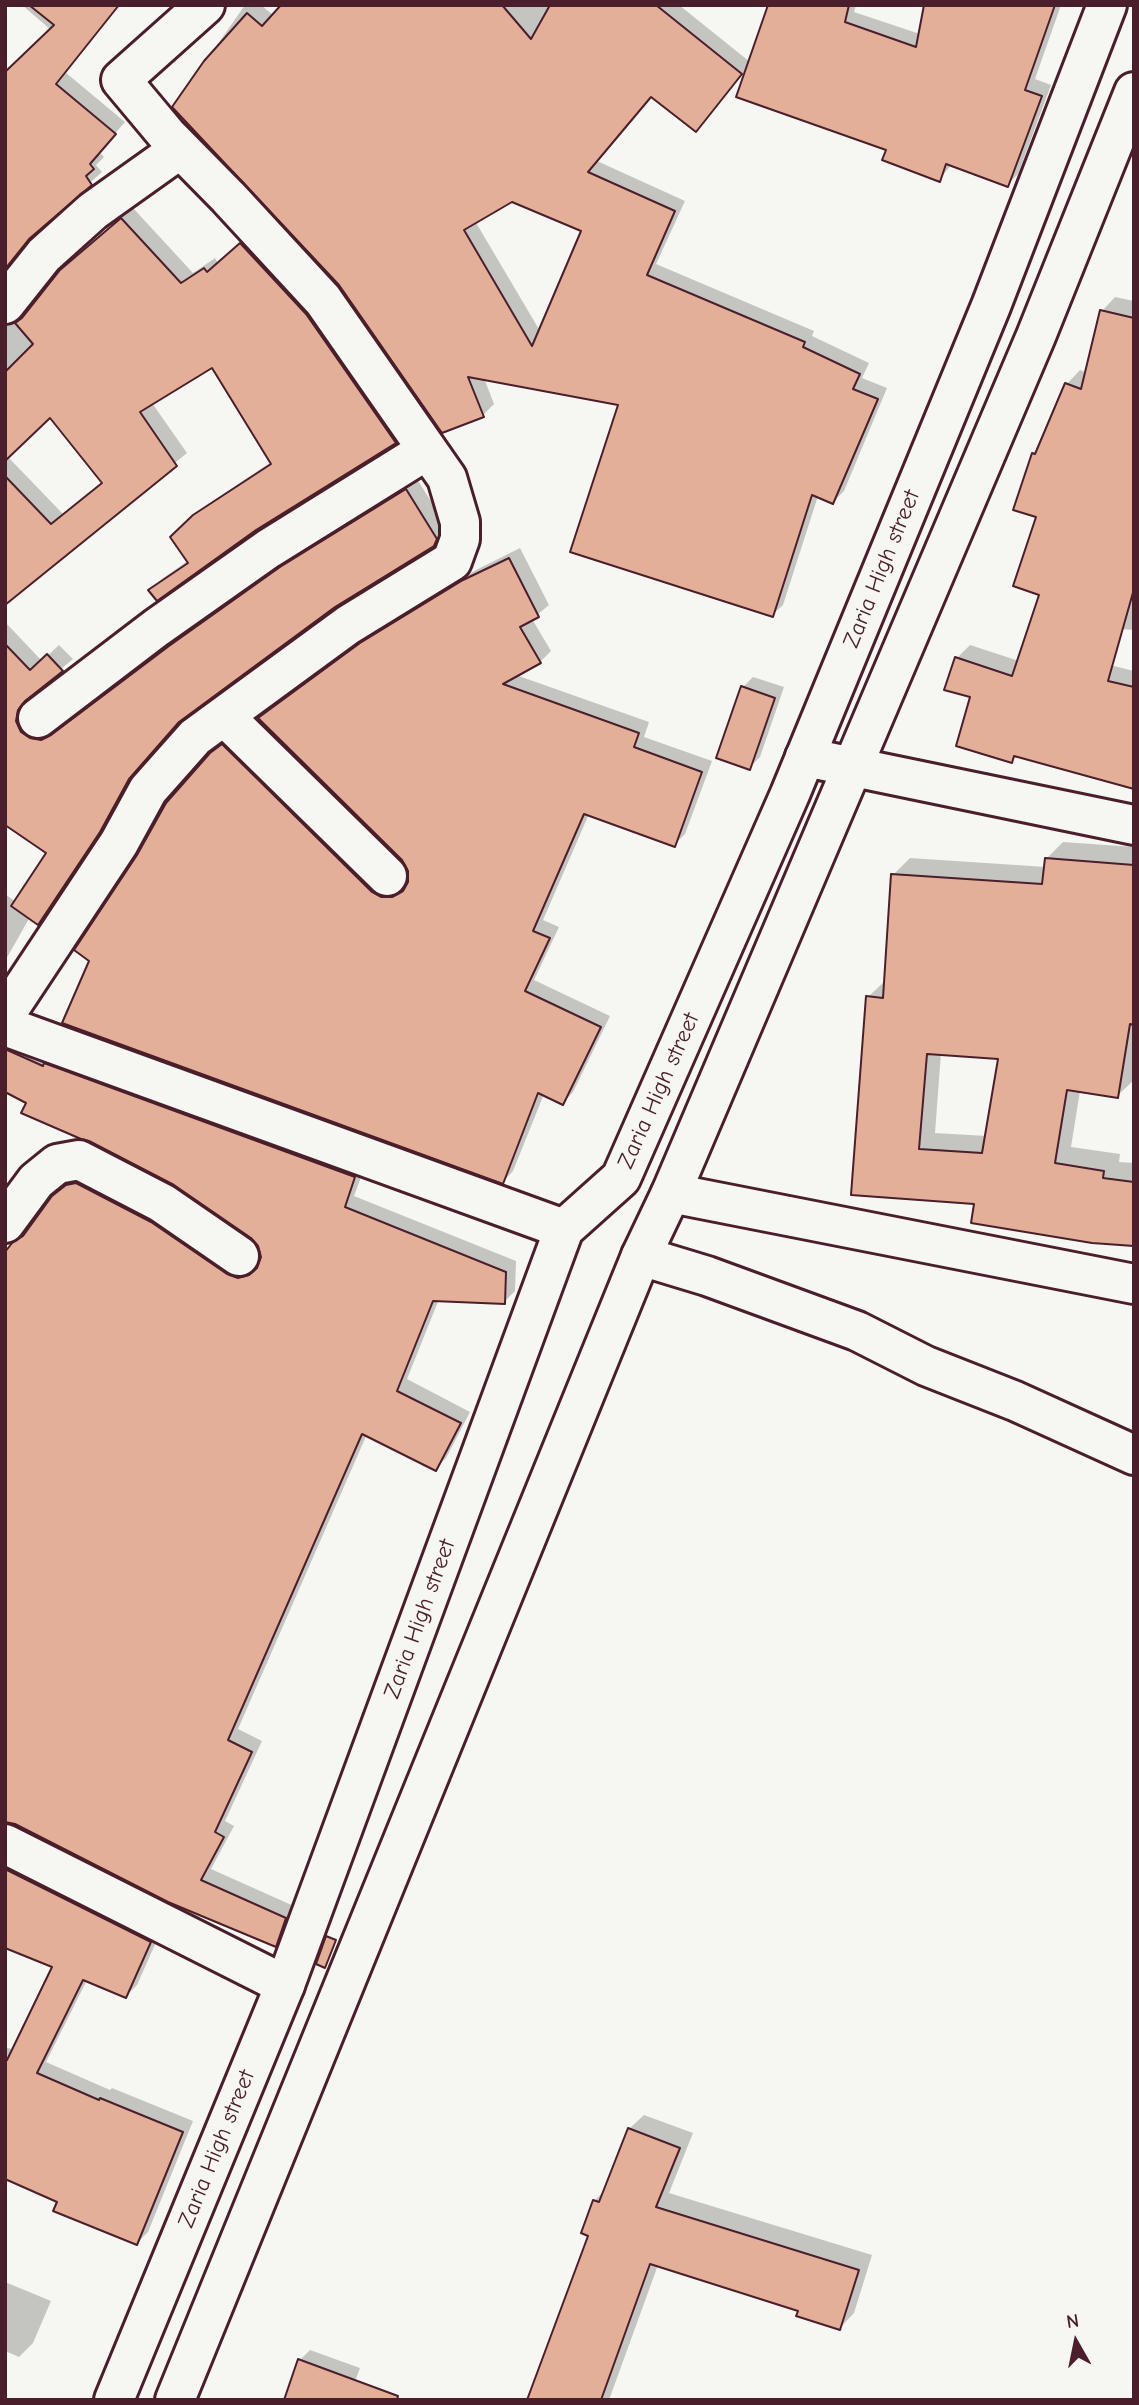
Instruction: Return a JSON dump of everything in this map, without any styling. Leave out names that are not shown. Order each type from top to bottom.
[{"type":"main road","points":[[5,1016],[119,843],[148,790],[195,737],[348,625],[452,561],[460,539],[460,522],[447,478],[323,300],[180,149],[121,80],[205,5]]},
{"type":"main road","name":"Zaria High street","points":[[114,2400],[285,1985],[564,1229],[621,1178],[805,757],[990,306],[1107,5]]},
{"type":"main road","name":"Zaria High street","points":[[175,2400],[641,1256],[671,1193],[1036,336],[1134,92]]},
{"type":"main road","points":[[5,304],[44,255],[93,211],[180,149]]},
{"type":"main road","points":[[38,718],[156,628],[268,549],[427,450]]},
{"type":"main road","points":[[224,716],[387,876]]},
{"type":"main road","points":[[805,757],[1134,825]]},
{"type":"main road","points":[[5,1026],[564,1229]]},
{"type":"main road","points":[[5,1223],[36,1181],[57,1164],[79,1160],[162,1203],[239,1256]]},
{"type":"main road","points":[[671,1193],[1134,1284]]},
{"type":"main road","points":[[641,1256],[706,1276],[857,1331],[926,1366],[1015,1401],[1134,1455]]},
{"type":"main road","points":[[5,1844],[285,1985]]},
{"type":"building","points":[[29,5],[119,5],[56,84],[116,134],[90,164],[94,169],[86,176],[92,185],[29,239],[5,269],[5,72],[54,25]]},
{"type":"building","points":[[281,5],[502,5],[531,39],[550,5],[656,5],[742,74],[696,132],[651,97],[588,172],[675,211],[647,275],[805,342],[803,347],[860,374],[853,389],[878,399],[833,504],[812,495],[773,617],[570,552],[618,405],[468,377],[484,417],[442,433],[339,285],[172,107],[204,61],[247,13],[262,26]],"holes":[[[512,202],[581,231],[532,346],[464,230]]]},
{"type":"building","points":[[768,5],[849,5],[845,22],[916,47],[924,5],[1055,5],[1025,90],[1042,96],[1008,187],[946,164],[940,182],[882,160],[886,150],[736,97]]},
{"type":"building","points":[[121,218],[181,283],[204,268],[207,272],[240,243],[306,314],[396,443],[256,530],[157,601],[148,590],[188,563],[170,537],[193,515],[271,464],[212,368],[140,412],[177,466],[5,605],[5,476],[51,524],[102,483],[50,418],[5,461],[5,372],[33,344],[15,323],[60,270]]},
{"type":"building","points":[[1100,310],[1134,318],[1134,589],[1108,681],[1134,687],[1134,789],[1014,756],[1012,763],[956,746],[970,697],[944,690],[955,657],[1012,676],[1039,595],[1013,586],[1036,517],[1013,510],[1032,453],[1035,454],[1065,383],[1081,389]]},
{"type":"building","points":[[406,489],[437,539],[434,546],[335,607],[179,722],[129,779],[100,832],[38,925],[11,906],[46,853],[5,825],[5,644],[30,670],[47,654],[63,671],[25,701],[18,710],[16,721],[21,732],[30,738],[41,740],[280,567]]},
{"type":"building","points":[[509,558],[539,617],[520,627],[541,663],[503,684],[639,733],[634,747],[702,772],[675,847],[584,814],[533,931],[550,938],[525,991],[601,1027],[563,1105],[538,1093],[503,1184],[62,1023],[89,961],[74,950],[137,855],[166,803],[210,753],[222,744],[372,892],[381,897],[392,897],[403,891],[408,882],[408,871],[402,860],[258,718],[360,643],[463,580]]},
{"type":"building","points":[[741,686],[775,698],[750,770],[716,758]]},
{"type":"building","points":[[1045,858],[1134,865],[1134,1025],[1130,1024],[1118,1098],[1067,1090],[1055,1163],[1104,1171],[1103,1178],[1134,1182],[1134,1246],[1092,1243],[971,1223],[974,1204],[851,1195],[866,996],[883,998],[891,874],[1042,884]],"holes":[[[927,1054],[998,1059],[982,1153],[919,1149]]]},
{"type":"building","points":[[5,1049],[43,1066],[44,1063],[355,1177],[345,1207],[506,1272],[505,1304],[433,1301],[397,1391],[461,1423],[436,1471],[362,1434],[228,1740],[252,1752],[215,1832],[224,1837],[201,1880],[286,1918],[276,1947],[168,1902],[15,1824],[5,1822],[5,1252],[23,1236],[52,1196],[66,1185],[76,1183],[151,1222],[227,1274],[238,1278],[249,1275],[257,1268],[261,1257],[258,1246],[251,1238],[174,1185],[89,1141],[21,1113],[26,1103],[5,1092]]},
{"type":"building","points":[[5,1869],[151,1942],[126,1998],[83,1980],[37,2073],[183,2132],[137,2245],[53,2211],[57,2202],[5,2179],[5,2059],[7,2060],[52,1967],[5,1948]]},
{"type":"building","points":[[326,1936],[336,1940],[325,1968],[316,1964]]},
{"type":"building","points":[[628,2128],[680,2148],[656,2207],[859,2270],[840,2330],[796,2316],[798,2311],[650,2264],[601,2400],[527,2400],[588,2236],[581,2233],[593,2200],[599,2202]]},
{"type":"building","points":[[298,2359],[398,2396],[397,2400],[284,2400]]}]
